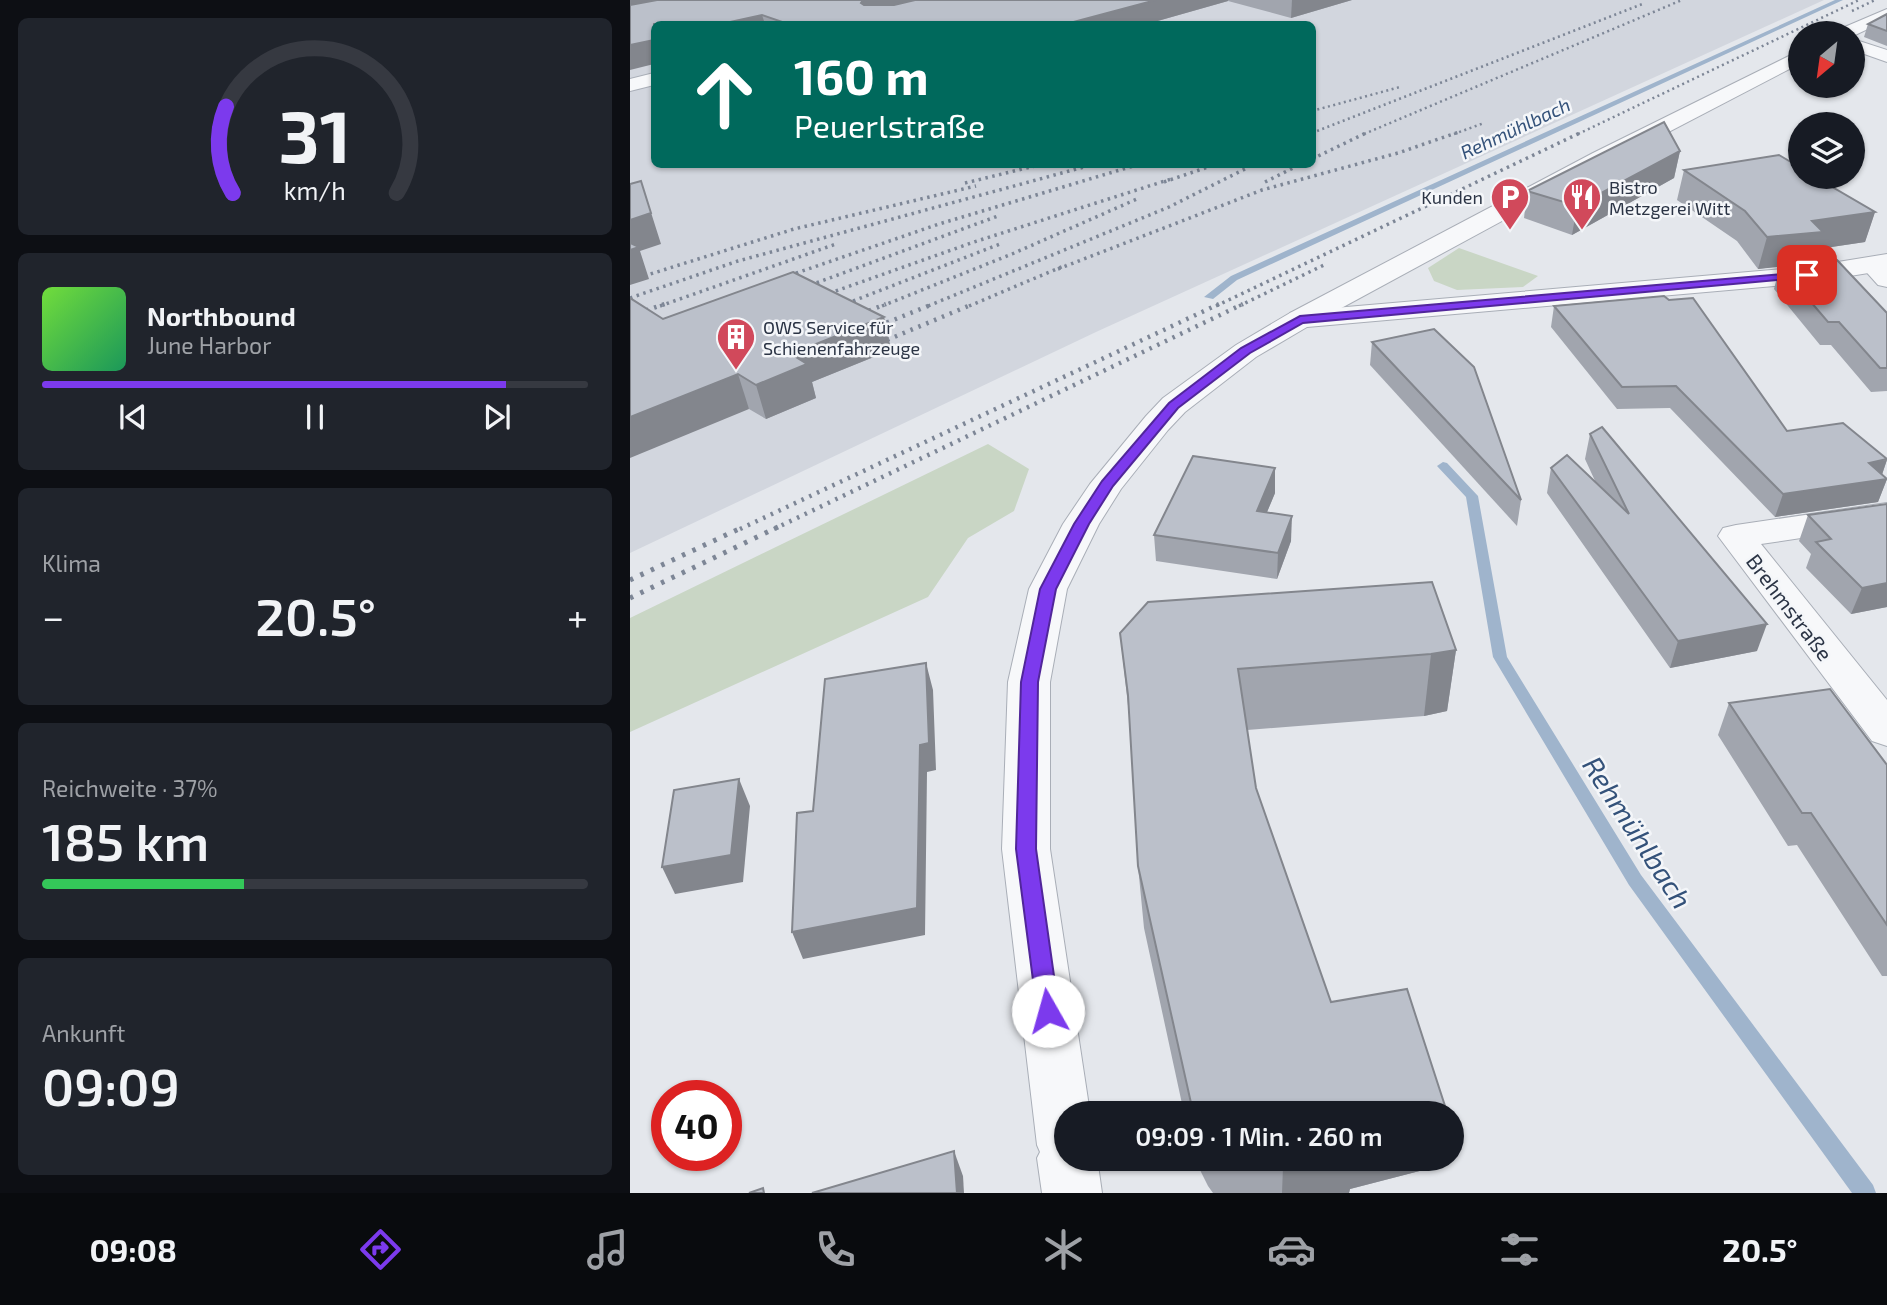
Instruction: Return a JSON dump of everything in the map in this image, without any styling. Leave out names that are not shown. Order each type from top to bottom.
[{"type":"street","points":[[1866,24],[1887,14]]},
{"type":"street","points":[[1866,49],[1887,56]]},
{"type":"street","points":[[1060,1101],[1026,849],[1029,682],[1048,589],[1081,524],[1107,484],[1174,405],[1236,358],[1300,320],[1601,158],[1788,63]]},
{"type":"street","points":[[630,85],[651,80]]},
{"type":"street","points":[[1300,320],[1882,269]]},
{"type":"street","name":"Brehmstraße","points":[[1887,514],[1737,536],[1887,730]]},
{"type":"street","points":[[1069,1171],[1072,1193]]},
{"type":"shaded area","points":[[630,0],[1824,0],[1096,332],[630,553]]},
{"type":"green space","points":[[1459,248],[1538,276],[1523,287],[1457,290],[1434,281],[1428,268]]},
{"type":"green space","points":[[988,444],[1029,469],[1014,511],[968,538],[928,597],[630,732],[630,618]]},
{"type":"building","points":[[657,0],[863,0],[861,3],[864,5],[894,5],[915,0],[1156,0],[1077,21],[779,21],[762,15],[735,21],[651,21],[651,41],[630,45],[630,5]]},
{"type":"building","points":[[1887,14],[1887,31],[1868,24]]},
{"type":"building","points":[[1664,122],[1680,151],[1577,206],[1527,191]]},
{"type":"building","points":[[1779,155],[1788,160],[1788,189],[1836,189],[1875,212],[1812,221],[1823,232],[1767,237],[1745,211],[1684,170]]},
{"type":"building","points":[[641,181],[651,213],[630,220],[630,184]]},
{"type":"building","points":[[630,243],[639,247],[630,250]]},
{"type":"building","points":[[1837,260],[1887,313],[1887,368],[1880,368],[1839,322],[1828,322],[1780,266]]},
{"type":"building","points":[[793,272],[884,317],[791,354],[807,364],[756,385],[738,374],[630,417],[630,298],[663,319]]},
{"type":"building","points":[[1664,296],[1669,300],[1693,298],[1787,431],[1843,423],[1887,459],[1869,463],[1887,479],[1783,494],[1676,386],[1622,387],[1554,306]]},
{"type":"building","points":[[1434,329],[1474,367],[1521,500],[1372,342]]},
{"type":"building","points":[[1602,427],[1767,624],[1678,641],[1551,468],[1567,455],[1629,514],[1590,434]]},
{"type":"building","points":[[1193,456],[1275,468],[1257,511],[1292,516],[1278,553],[1154,535]]},
{"type":"building","points":[[1887,504],[1887,583],[1862,588],[1816,542],[1831,539],[1808,515]]},
{"type":"building","points":[[1432,582],[1456,650],[1238,669],[1256,788],[1331,1002],[1407,989],[1443,1101],[1191,1101],[1138,866],[1128,695],[1120,633],[1148,602]]},
{"type":"building","points":[[926,663],[929,743],[920,745],[917,908],[792,932],[797,813],[813,811],[825,679]]},
{"type":"building","points":[[1830,689],[1887,765],[1887,925],[1811,813],[1802,813],[1729,703]]},
{"type":"building","points":[[739,779],[731,855],[662,867],[674,790]]},
{"type":"building","points":[[954,1151],[957,1193],[812,1193]]},
{"type":"building","points":[[763,1188],[764,1193],[749,1193]]},
{"type":"waterway","name":"Rehmühlbach","points":[[1209,297],[1234,278],[1840,0]]},
{"type":"waterway","name":"Rehmühlbach","points":[[1443,466],[1472,496],[1500,657],[1635,880],[1865,1193]]},
{"type":"railway","points":[[1364,134],[1682,0]]},
{"type":"railway","points":[[1578,134],[1859,0]]},
{"type":"railway","points":[[1852,11],[1875,0]]},
{"type":"railway","points":[[1316,131],[1645,3]]},
{"type":"railway","points":[[1316,110],[1400,87]]},
{"type":"railway","points":[[1454,134],[1484,123]]},
{"type":"railway","points":[[1316,157],[1368,132]]},
{"type":"railway","points":[[1058,269],[1262,190],[1398,153],[1459,132]]},
{"type":"railway","points":[[1216,306],[1582,132]]},
{"type":"railway","points":[[965,183],[1027,168]]},
{"type":"railway","points":[[630,298],[738,261],[1080,168]]},
{"type":"railway","points":[[776,280],[939,224],[1127,168]]},
{"type":"railway","points":[[1164,182],[1205,168]]},
{"type":"railway","points":[[1265,182],[1293,168]]},
{"type":"railway","points":[[928,306],[1169,207],[1245,169]]},
{"type":"railway","points":[[816,298],[974,242],[1171,179]]},
{"type":"railway","points":[[644,276],[794,229],[976,186]]},
{"type":"railway","points":[[882,306],[1012,254],[1137,199]]},
{"type":"railway","points":[[797,290],[998,216]]},
{"type":"railway","points":[[660,306],[836,244]]},
{"type":"railway","points":[[840,306],[1000,244]]},
{"type":"railway","points":[[969,306],[1066,265]]},
{"type":"railway","points":[[1239,306],[1324,265]]},
{"type":"railway","points":[[630,316],[665,304]]},
{"type":"railway","points":[[836,307],[844,304]]},
{"type":"railway","points":[[853,317],[886,304]]},
{"type":"railway","points":[[871,329],[933,304]]},
{"type":"railway","points":[[887,340],[973,304]]},
{"type":"railway","points":[[740,529],[1219,304]]},
{"type":"railway","points":[[774,529],[1243,304]]},
{"type":"railway","points":[[630,580],[743,527]]},
{"type":"railway","points":[[630,598],[778,527]]},
{"type":"place","name":"Kunden","points":[[1510,231]]},
{"type":"place","name":"Bistro Metzgerei Witt","points":[[1582,231]]},
{"type":"place","name":"OWS Service für Schienenfahrzeuge","points":[[736,371]]},
{"type":"route","points":[[1048,1011],[1026,849],[1029,682],[1048,589],[1081,524],[1107,484],[1174,405],[1246,351],[1300,320],[1807,275]]}]
